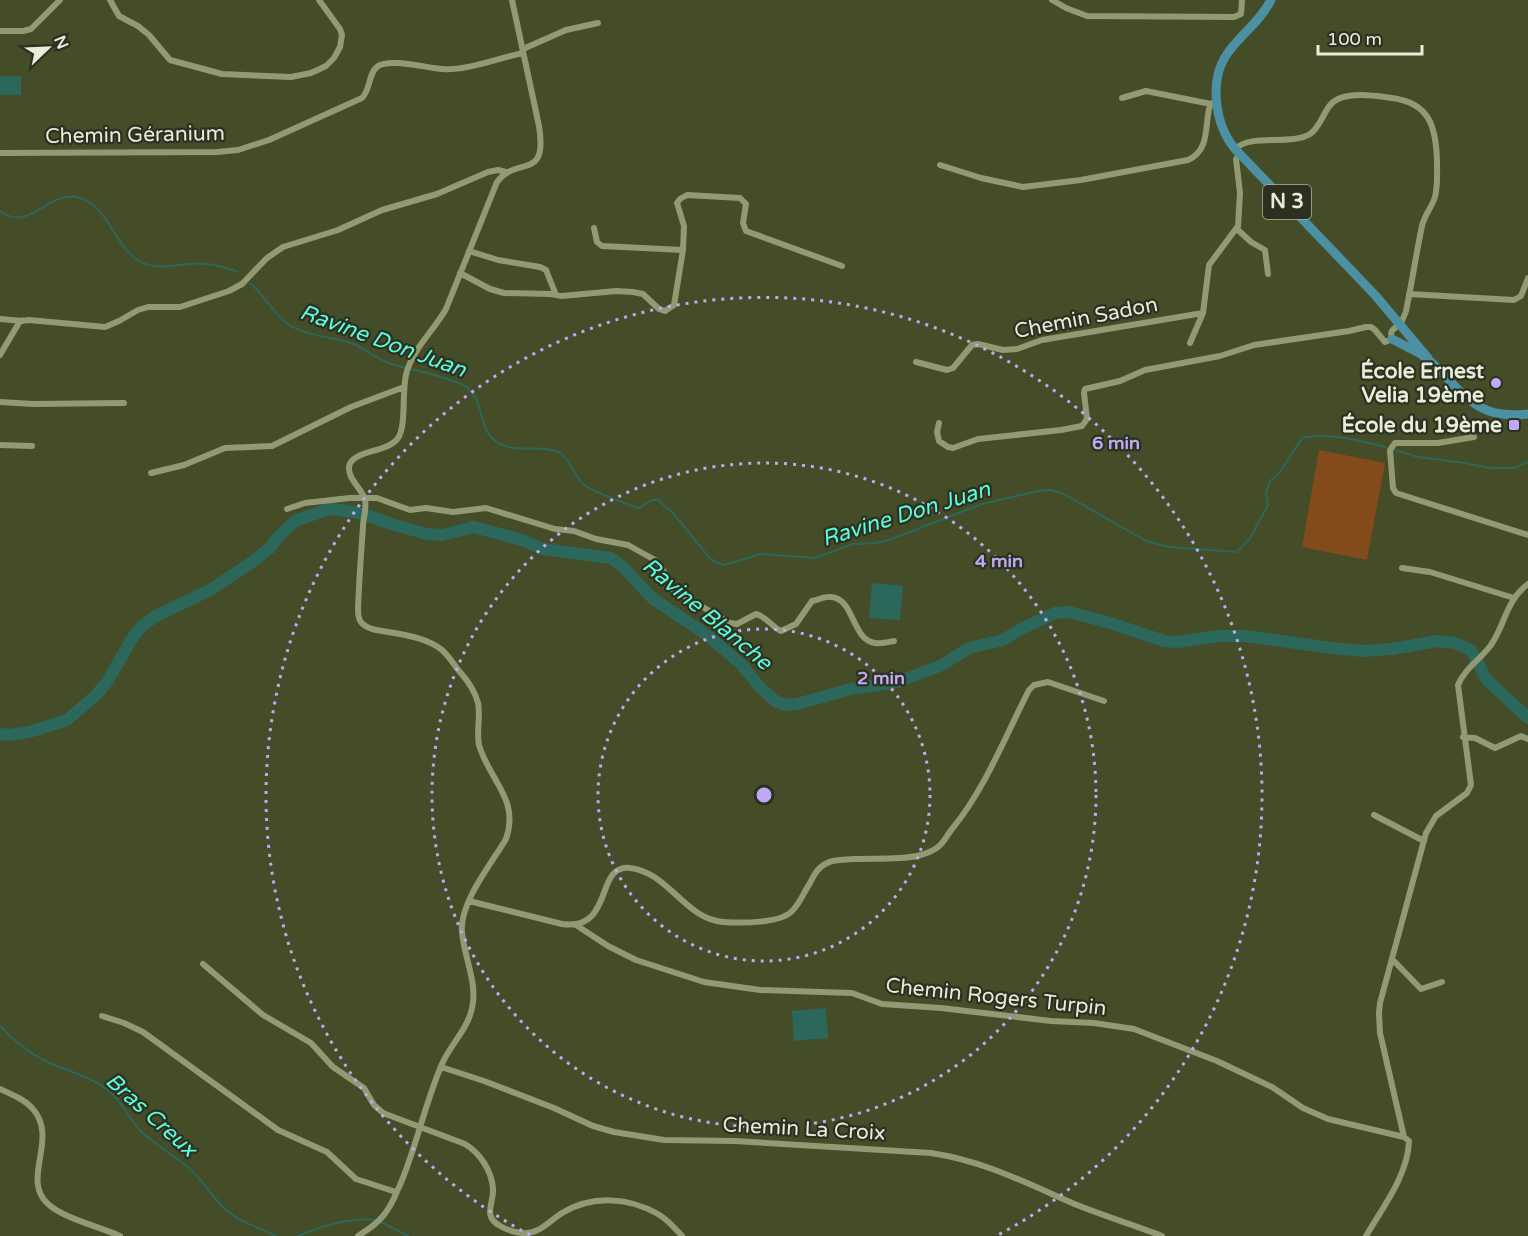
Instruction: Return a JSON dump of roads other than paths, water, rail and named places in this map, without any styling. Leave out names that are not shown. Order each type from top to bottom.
[{"type":"main road","name":"N 3","points":[[1271,0],[1261,16],[1229,51],[1218,77],[1214,102],[1219,122],[1227,138],[1366,287],[1372,298],[1424,356],[1458,389],[1483,409],[1500,415],[1527,417]]},
{"type":"main road","points":[[1392,339],[1424,356]]},
{"type":"street","points":[[0,31],[31,29],[60,0]]},
{"type":"street","points":[[110,0],[119,16],[149,35],[170,60],[222,74],[291,77],[310,73],[326,66],[340,47],[342,35],[340,29],[319,0]]},
{"type":"street","points":[[0,319],[105,327],[148,307],[180,307],[232,290],[242,284],[274,252],[297,241],[338,230],[382,210],[437,194],[488,172],[498,170],[506,172],[534,164],[539,154],[540,135],[512,0]]},
{"type":"street","points":[[1052,0],[1087,16],[1234,17],[1241,14],[1244,5],[1242,0]]},
{"type":"street","points":[[523,51],[566,30],[598,23]]},
{"type":"street","name":"Chemin Géranium","points":[[0,153],[238,150],[269,140],[363,98],[369,89],[374,71],[381,64],[398,63],[445,69],[523,51]]},
{"type":"street","points":[[940,165],[981,178],[1023,187],[1081,180],[1188,160],[1202,151],[1214,102],[1146,91],[1122,98]]},
{"type":"street","points":[[939,423],[937,432],[939,441],[953,448],[991,437],[1061,430],[1082,426],[1085,423],[1087,414],[1083,393],[1085,390],[1120,381],[1145,370],[1220,356],[1254,345],[1366,327],[1375,330],[1385,342],[1392,339],[1390,334],[1398,326],[1406,311],[1423,223],[1435,196],[1436,141],[1427,114],[1416,105],[1403,100],[1377,96],[1345,96],[1333,102],[1309,134],[1295,138],[1242,143],[1236,159],[1240,193],[1237,229],[1209,265],[1203,313],[1190,343]]},
{"type":"street","points":[[358,1236],[374,1226],[387,1211],[441,1067],[470,1017],[472,985],[462,932],[463,916],[469,901],[506,839],[510,823],[508,805],[479,744],[480,714],[470,684],[437,647],[422,639],[372,629],[364,626],[359,620],[365,509],[364,499],[351,477],[350,463],[358,456],[382,449],[395,443],[398,439],[406,373],[411,360],[437,325],[497,182],[506,172]]},
{"type":"street","points":[[460,273],[504,294],[556,295],[633,292],[642,294],[659,309],[665,311],[674,305],[683,250],[684,226],[677,203],[687,195],[740,198],[746,204],[743,223],[746,231],[842,266]]},
{"type":"street","points":[[594,228],[597,242],[602,246],[683,250]]},
{"type":"street","points":[[1237,229],[1251,242],[1265,250],[1268,274]]},
{"type":"street","points":[[469,252],[498,260],[540,267],[546,270],[556,295]]},
{"type":"street","points":[[1409,294],[1516,299],[1521,296],[1528,278]]},
{"type":"street","name":"Chemin Sadon","points":[[916,362],[947,370],[953,368],[972,345],[978,344],[1003,350],[1017,349],[1042,340],[1203,313]]},
{"type":"street","points":[[0,354],[18,324],[24,321]]},
{"type":"street","points":[[151,473],[184,465],[225,448],[272,446],[351,407],[404,387]]},
{"type":"street","points":[[0,402],[124,403]]},
{"type":"street","points":[[1474,437],[1438,443],[1395,443],[1390,450],[1396,493],[1528,535]]},
{"type":"street","points":[[0,445],[32,446]]},
{"type":"street","points":[[287,509],[305,503],[350,498],[377,498],[410,510],[426,508],[453,512],[486,508],[555,529],[574,531],[596,539],[628,544],[656,560],[672,589],[730,623],[737,624],[756,614],[762,615],[781,631],[796,624],[812,601],[830,597],[845,604],[858,631],[866,639],[875,643],[894,641]]},
{"type":"street","points":[[1402,568],[1430,572],[1514,598]]},
{"type":"street","points":[[1366,1236],[1406,1163],[1409,1140],[1404,1137],[1380,1033],[1380,1003],[1424,841],[1436,816],[1470,788],[1471,775],[1463,737],[1458,685],[1464,673],[1491,645],[1514,598],[1528,584]]},
{"type":"street","points":[[469,901],[562,924],[576,925],[594,914],[601,904],[606,885],[613,873],[629,867],[643,871],[659,881],[694,911],[714,920],[772,920],[784,917],[793,911],[819,868],[830,861],[915,856],[931,852],[941,845],[968,810],[1029,690],[1034,685],[1048,682],[1104,701]]},
{"type":"street","points":[[1463,737],[1475,738],[1495,748],[1521,736],[1528,739]]},
{"type":"street","points":[[1374,815],[1424,841]]},
{"type":"street","name":"Chemin Rogers Turpin","points":[[576,925],[608,946],[636,960],[704,982],[760,990],[852,993],[882,1004],[941,1008],[1051,1021],[1094,1023],[1134,1029],[1245,1074],[1272,1087],[1303,1108],[1328,1119],[1404,1137]]},
{"type":"street","points":[[1392,959],[1421,989],[1442,982]]},
{"type":"street","points":[[203,964],[263,1015],[311,1043],[333,1067],[364,1088],[378,1110],[396,1120],[465,1144],[478,1154],[492,1184],[490,1213],[500,1226],[521,1233],[532,1232],[573,1207],[599,1199],[610,1199],[647,1209],[659,1215],[682,1236]]},
{"type":"street","points":[[102,1016],[143,1032],[278,1130],[332,1155],[356,1179],[396,1192]]},
{"type":"street","name":"Chemin La Croix","points":[[441,1067],[484,1081],[593,1126],[614,1132],[664,1140],[747,1141],[961,1157],[1000,1170],[1073,1203],[1162,1236]]},
{"type":"street","points":[[0,1089],[26,1103],[39,1118],[43,1149],[37,1169],[37,1182],[48,1204],[120,1236]]},
{"type":"water","points":[[0,76],[21,76],[21,95],[0,95]]},
{"type":"water","points":[[872,583],[903,586],[900,620],[869,618]]},
{"type":"water","points":[[826,1008],[828,1038],[794,1041],[792,1011]]},
{"type":"waterway","name":"Ravine Don Juan","points":[[0,211],[11,217],[21,217],[59,199],[80,198],[98,210],[123,246],[139,261],[155,266],[207,264],[238,272]]},
{"type":"waterway","name":"Ravine Don Juan","points":[[251,284],[273,310],[295,328],[353,344],[389,363],[463,385],[475,397],[488,433],[500,444],[508,447],[558,452],[566,458],[587,487],[632,506],[639,508],[651,500],[658,500],[673,513],[708,556],[724,565],[761,554],[815,558],[853,544],[889,540],[982,504],[1050,490],[1062,493],[1146,541],[1169,547],[1237,552],[1250,538],[1268,505],[1266,493],[1270,481],[1280,472],[1302,438],[1333,437],[1385,447]]},
{"type":"waterway","name":"Ravine Don Juan","points":[[1395,450],[1418,457],[1490,468],[1514,468],[1528,462]]},
{"type":"waterway","name":"Ravine Blanche","points":[[0,734],[29,732],[67,720],[96,695],[107,682],[140,628],[154,617],[210,590],[248,565],[270,548],[295,521],[333,509],[364,514],[427,534],[442,535],[474,527],[522,540],[543,549],[611,558],[622,566],[652,598],[707,635],[741,664],[775,701],[786,705],[851,689],[898,682],[942,665],[969,648],[1003,640],[1055,613],[1069,612],[1164,641],[1246,636],[1363,651],[1392,649],[1438,641],[1455,643],[1471,650],[1487,680],[1528,718]]},
{"type":"waterway","name":"Bras Creux","points":[[0,1026],[37,1056],[105,1088],[115,1097],[140,1130],[188,1167],[228,1212],[275,1236]]},
{"type":"waterway","name":"Bras Creux","points":[[298,1236],[336,1223],[376,1220]]},
{"type":"waterway","name":"Bras Creux","points":[[381,1222],[408,1236]]},
{"type":"place","name":"École Ernest Velia 19ème","points":[[1496,383]]},
{"type":"place","name":"École du 19ème","points":[[1514,425]]}]
